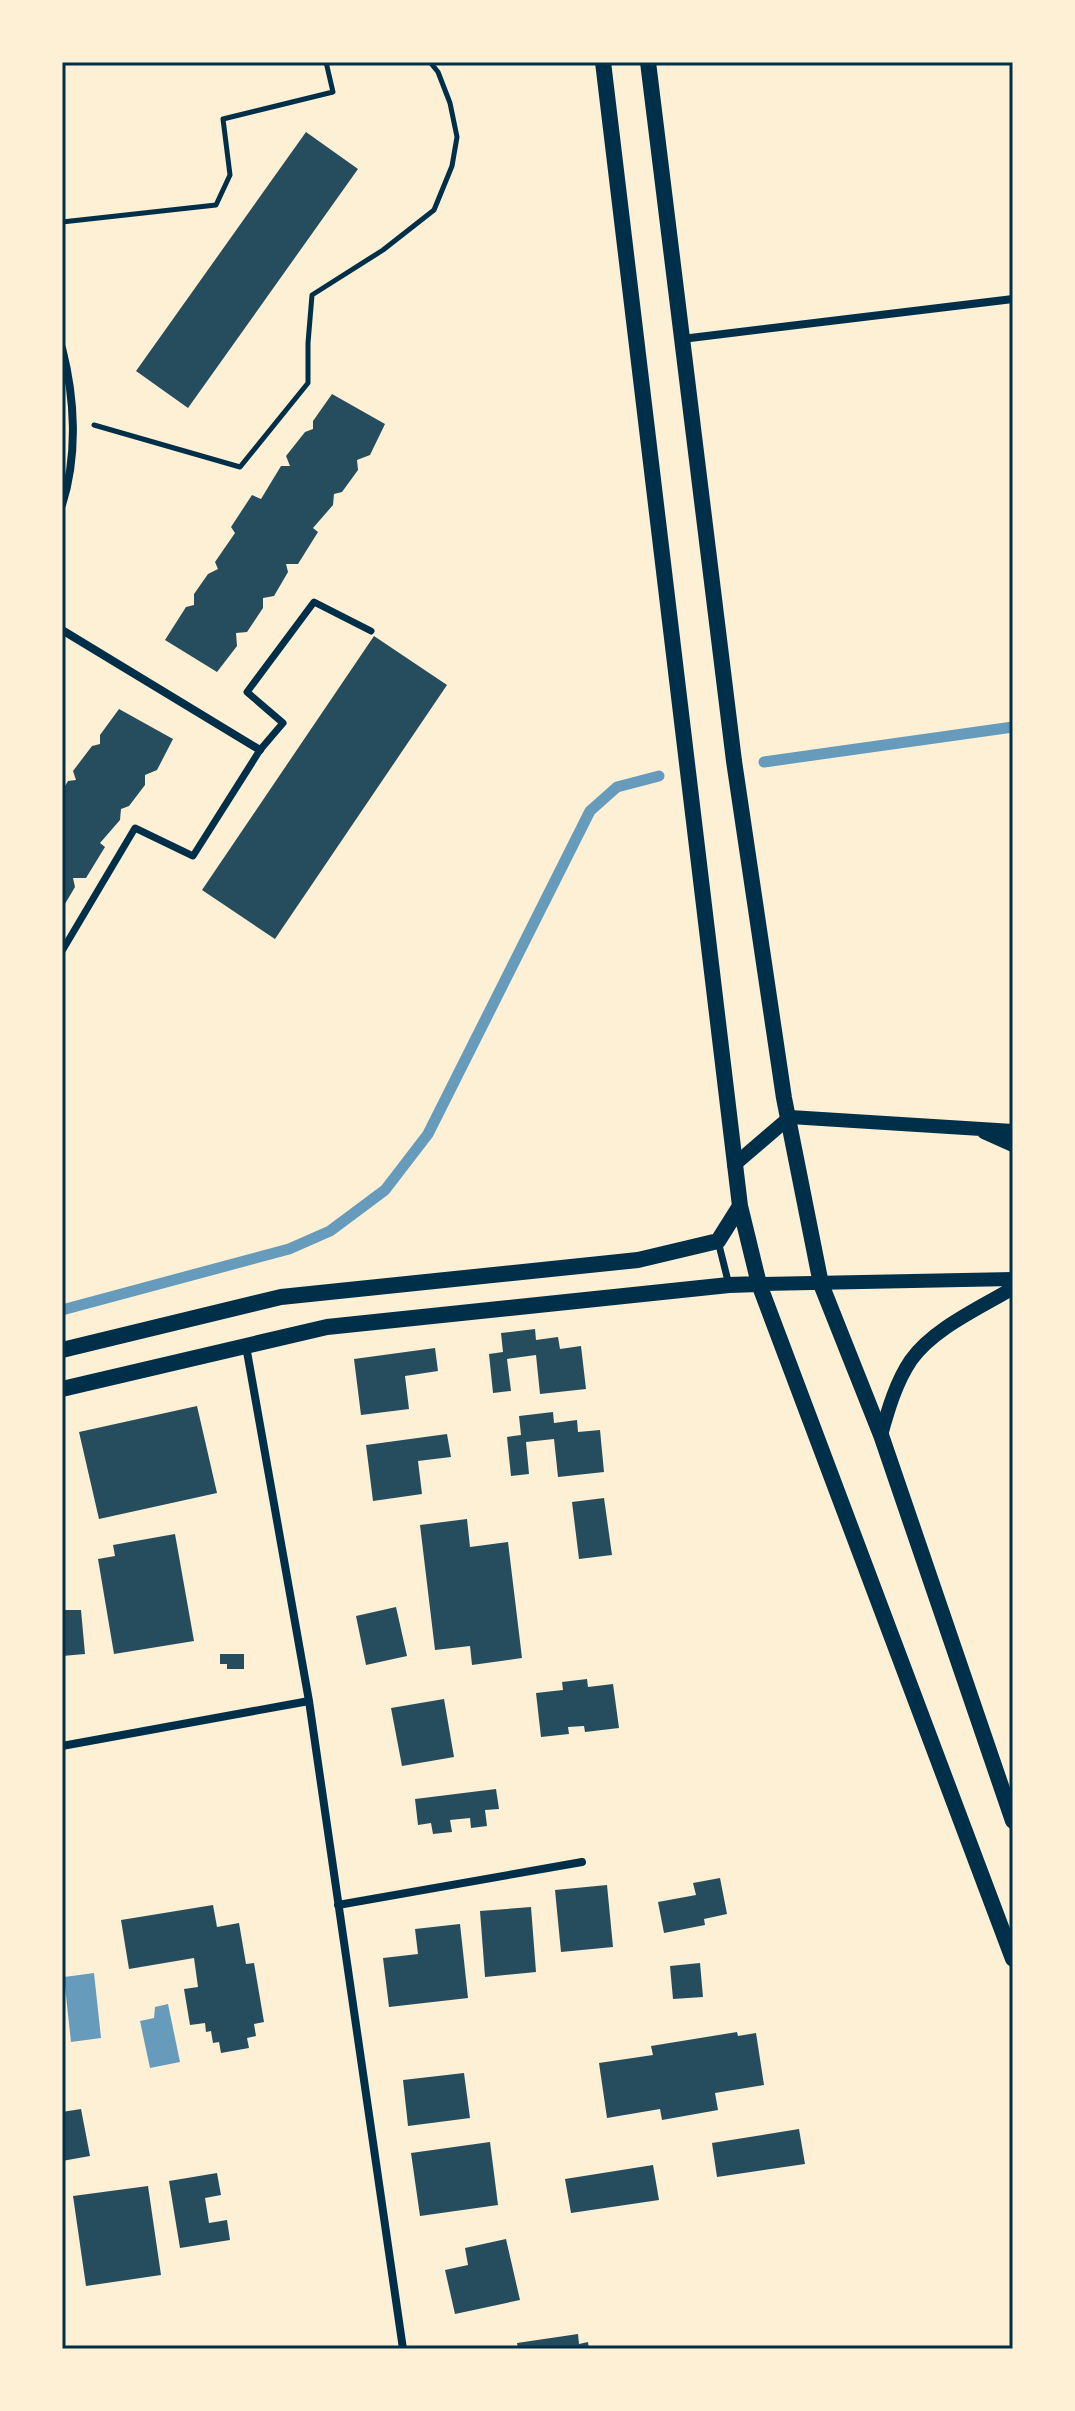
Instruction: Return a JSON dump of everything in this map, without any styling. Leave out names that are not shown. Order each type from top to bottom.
[{"type":"main road","points":[[603,62],[740,1206],[759,1284],[1013,1959]]},
{"type":"main road","points":[[648,62],[734,761],[784,1098],[821,1284],[881,1435],[1013,1821]]},
{"type":"main road","points":[[62,1350],[281,1297],[638,1260],[718,1241],[740,1206]]},
{"type":"main road","points":[[62,1389],[327,1327],[759,1284]]},
{"type":"street","points":[[682,339],[1013,299]]},
{"type":"street","points":[[62,348],[74,419],[69,484],[62,505]]},
{"type":"street","points":[[62,951],[135,828],[193,856],[260,750],[283,723],[247,692],[314,602],[371,631]]},
{"type":"street","points":[[62,630],[260,750]]},
{"type":"street","points":[[734,1165],[790,1117],[1013,1131]]},
{"type":"street","points":[[972,1128],[1013,1145]]},
{"type":"street","points":[[718,1241],[729,1285]]},
{"type":"street","points":[[759,1284],[1013,1279]]},
{"type":"street","points":[[881,1435],[892,1397],[912,1359],[940,1333],[1013,1288]]},
{"type":"street","points":[[246,1346],[309,1701],[403,2349]]},
{"type":"street","points":[[62,1746],[309,1701]]},
{"type":"street","points":[[338,1905],[582,1862]]},
{"type":"path","points":[[62,222],[216,205],[230,175],[223,119],[333,92],[326,62]]},
{"type":"path","points":[[74,419],[240,467],[308,383],[312,295],[383,250],[434,210],[452,166],[457,137],[450,103],[438,72],[430,62]]},
{"type":"water","points":[[94,1973],[101,2038],[71,2042],[64,1977]]},
{"type":"water","points":[[168,2004],[180,2062],[150,2068],[140,2021],[154,2018],[155,2007]]},
{"type":"building","points":[[306,132],[358,169],[188,408],[136,371]]},
{"type":"building","points":[[332,394],[385,424],[370,455],[357,460],[358,470],[342,492],[334,494],[333,505],[313,528],[318,532],[298,564],[286,564],[288,572],[274,596],[263,598],[263,608],[247,632],[236,633],[237,646],[217,672],[165,640],[186,607],[194,605],[194,594],[208,574],[218,569],[215,562],[235,533],[231,527],[252,495],[261,499],[281,466],[290,466],[286,456],[305,432],[313,429],[313,421]]},
{"type":"building","points":[[374,636],[447,685],[275,939],[202,890]]},
{"type":"building","points":[[119,709],[173,739],[157,770],[145,775],[145,785],[129,806],[121,809],[120,820],[100,843],[105,847],[86,878],[73,878],[75,887],[62,909],[62,791],[68,781],[76,780],[73,771],[92,746],[100,744],[100,735]]},
{"type":"building","points":[[535,1329],[536,1340],[558,1337],[560,1349],[581,1346],[586,1389],[540,1394],[536,1355],[507,1359],[511,1391],[493,1393],[489,1354],[503,1352],[501,1333]]},
{"type":"building","points":[[435,1348],[438,1371],[405,1376],[409,1409],[361,1415],[354,1359]]},
{"type":"building","points":[[197,1406],[217,1493],[99,1519],[79,1432]]},
{"type":"building","points":[[553,1412],[554,1423],[577,1420],[578,1432],[600,1430],[604,1472],[558,1477],[554,1439],[526,1442],[529,1474],[511,1476],[507,1437],[521,1435],[519,1416]]},
{"type":"building","points":[[447,1434],[451,1457],[418,1461],[422,1494],[373,1501],[366,1445]]},
{"type":"building","points":[[604,1498],[612,1555],[579,1559],[572,1502]]},
{"type":"building","points":[[467,1519],[470,1547],[508,1542],[522,1658],[472,1665],[470,1646],[435,1650],[420,1525]]},
{"type":"building","points":[[175,1534],[194,1641],[114,1654],[98,1559],[115,1556],[113,1545]]},
{"type":"building","points":[[396,1607],[407,1656],[366,1665],[356,1616]]},
{"type":"building","points":[[62,1610],[81,1610],[85,1654],[62,1656]]},
{"type":"building","points":[[220,1654],[244,1654],[244,1669],[227,1669],[227,1664],[220,1664]]},
{"type":"building","points":[[587,1679],[588,1687],[613,1684],[619,1728],[585,1732],[584,1726],[568,1727],[569,1734],[541,1737],[536,1693],[563,1690],[562,1682]]},
{"type":"building","points":[[444,1699],[454,1757],[402,1766],[391,1708]]},
{"type":"building","points":[[496,1789],[499,1809],[485,1810],[487,1826],[471,1828],[470,1818],[450,1820],[452,1832],[433,1834],[431,1823],[418,1825],[415,1799]]},
{"type":"building","points":[[720,1878],[727,1914],[704,1919],[705,1925],[664,1933],[658,1902],[696,1895],[693,1883]]},
{"type":"building","points":[[607,1885],[613,1947],[561,1952],[555,1890]]},
{"type":"building","points":[[213,1905],[217,1927],[239,1923],[246,1964],[254,1963],[264,2022],[254,2024],[256,2036],[247,2038],[249,2048],[221,2053],[219,2042],[213,2043],[211,2031],[206,2032],[205,2023],[190,2025],[184,1989],[198,1987],[194,1958],[129,1969],[121,1920]]},
{"type":"building","points":[[531,1907],[536,1972],[485,1977],[480,1911]]},
{"type":"building","points":[[460,1924],[468,1998],[389,2007],[383,1958],[418,1954],[415,1929]]},
{"type":"building","points":[[700,1963],[703,1997],[673,1999],[670,1966]]},
{"type":"building","points":[[737,2032],[738,2036],[756,2033],[764,2085],[715,2093],[718,2110],[662,2120],[660,2109],[607,2118],[599,2063],[653,2055],[651,2046]]},
{"type":"building","points":[[464,2073],[470,2118],[408,2126],[403,2080]]},
{"type":"building","points":[[81,2109],[90,2156],[62,2161],[62,2112]]},
{"type":"building","points":[[799,2129],[805,2164],[717,2177],[712,2143]]},
{"type":"building","points":[[490,2142],[498,2205],[420,2216],[411,2153]]},
{"type":"building","points":[[653,2165],[659,2200],[571,2213],[565,2179]]},
{"type":"building","points":[[217,2173],[221,2195],[205,2198],[209,2223],[227,2220],[230,2240],[180,2248],[169,2181]]},
{"type":"building","points":[[148,2186],[161,2275],[86,2286],[73,2196]]},
{"type":"building","points":[[506,2239],[520,2300],[455,2314],[445,2270],[468,2265],[465,2248]]},
{"type":"building","points":[[578,2334],[579,2344],[588,2342],[589,2349],[518,2349],[517,2343]]},
{"type":"waterway","points":[[764,762],[1013,727]]},
{"type":"waterway","points":[[62,1310],[289,1249],[330,1231],[385,1190],[428,1134],[590,811],[617,787],[659,776]]}]
